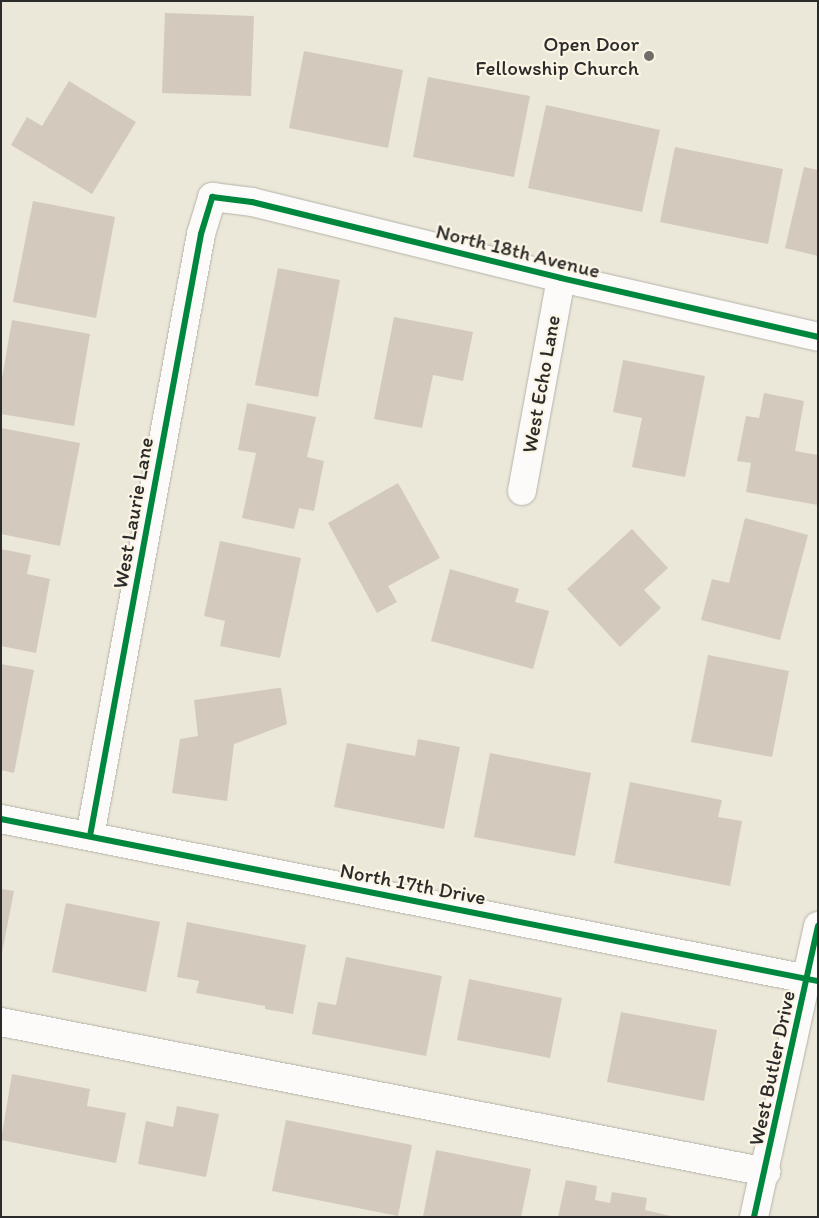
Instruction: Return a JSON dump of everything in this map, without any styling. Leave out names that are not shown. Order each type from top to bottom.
[{"type":"street","name":"North 18th Avenue","points":[[212,197],[252,202],[561,278],[818,337]]},
{"type":"street","name":"West Laurie Lane","points":[[90,836],[200,234],[212,197]]},
{"type":"street","name":"West Echo Lane","points":[[522,490],[561,278]]},
{"type":"street","name":"North 17th Drive","points":[[1,819],[812,980]]},
{"type":"street","name":"West Butler Drive","points":[[754,1217],[812,980],[818,926]]},
{"type":"street","points":[[1,1022],[766,1172]]},
{"type":"building","points":[[165,13],[254,16],[251,96],[162,93]]},
{"type":"building","points":[[304,51],[403,70],[388,148],[289,128]]},
{"type":"building","points":[[428,77],[530,96],[514,177],[413,157]]},
{"type":"building","points":[[69,81],[136,122],[92,194],[11,145],[27,117],[42,126]]},
{"type":"building","points":[[546,105],[660,130],[642,212],[528,188]]},
{"type":"building","points":[[675,147],[783,169],[768,244],[660,222]]},
{"type":"building","points":[[804,167],[818,170],[818,256],[785,248]]},
{"type":"building","points":[[33,201],[115,217],[96,318],[13,302]]},
{"type":"building","points":[[278,268],[340,280],[318,397],[255,385]]},
{"type":"building","points":[[394,317],[473,332],[463,381],[433,375],[422,428],[374,419]]},
{"type":"building","points":[[12,320],[90,334],[74,426],[1,414],[1,384]]},
{"type":"building","points":[[623,360],[705,376],[685,477],[632,467],[642,418],[613,412]]},
{"type":"building","points":[[764,393],[804,401],[795,451],[818,455],[818,505],[746,492],[751,463],[737,461],[746,416],[759,418]]},
{"type":"building","points":[[247,403],[316,417],[307,457],[324,461],[314,511],[299,508],[294,529],[242,518],[256,453],[238,450]]},
{"type":"building","points":[[1,428],[80,443],[60,546],[1,534]]},
{"type":"building","points":[[398,483],[440,558],[388,586],[397,602],[377,613],[328,523]]},
{"type":"building","points":[[745,518],[808,535],[780,640],[701,620],[712,579],[729,583]]},
{"type":"building","points":[[632,529],[668,568],[644,590],[661,608],[620,647],[567,589]]},
{"type":"building","points":[[220,541],[301,558],[280,658],[220,646],[225,621],[204,616]]},
{"type":"building","points":[[1,549],[31,555],[27,574],[50,579],[36,653],[1,646]]},
{"type":"building","points":[[450,569],[519,589],[515,602],[549,611],[533,669],[431,641]]},
{"type":"building","points":[[708,655],[789,671],[772,757],[691,742]]},
{"type":"building","points":[[1,664],[34,670],[14,773],[1,770]]},
{"type":"building","points":[[281,688],[287,724],[234,744],[227,801],[172,793],[180,739],[198,736],[194,700]]},
{"type":"building","points":[[418,739],[460,747],[444,829],[334,807],[347,743],[415,756]]},
{"type":"building","points":[[490,753],[591,773],[575,856],[474,837]]},
{"type":"building","points":[[630,782],[722,800],[718,817],[742,821],[730,886],[614,863]]},
{"type":"building","points":[[1,889],[14,891],[2,953],[1,953]]},
{"type":"building","points":[[66,903],[160,922],[146,992],[52,972]]},
{"type":"building","points":[[187,922],[306,945],[293,1014],[265,1009],[265,1006],[196,993],[199,981],[177,977]]},
{"type":"building","points":[[346,957],[442,976],[426,1056],[312,1034],[318,1002],[336,1005]]},
{"type":"building","points":[[469,979],[562,998],[550,1058],[457,1040]]},
{"type":"building","points":[[621,1012],[717,1030],[704,1101],[607,1082]]},
{"type":"building","points":[[12,1074],[90,1089],[87,1106],[126,1113],[116,1163],[1,1140]]},
{"type":"building","points":[[177,1106],[219,1114],[206,1177],[138,1164],[146,1121],[173,1127]]},
{"type":"building","points":[[286,1120],[412,1145],[398,1216],[272,1191]]},
{"type":"building","points":[[436,1150],[531,1169],[521,1217],[423,1217]]},
{"type":"building","points":[[566,1180],[597,1186],[595,1200],[610,1203],[612,1192],[647,1198],[645,1210],[675,1217],[558,1217]]},
{"type":"cycle path","points":[[90,836],[201,234],[212,197],[252,202],[561,278],[818,337]]},
{"type":"cycle path","points":[[1,819],[818,981]]},
{"type":"cycle path","points":[[754,1217],[818,926]]},
{"type":"place","name":"Open Door Fellowship Church","points":[[649,56]]}]
